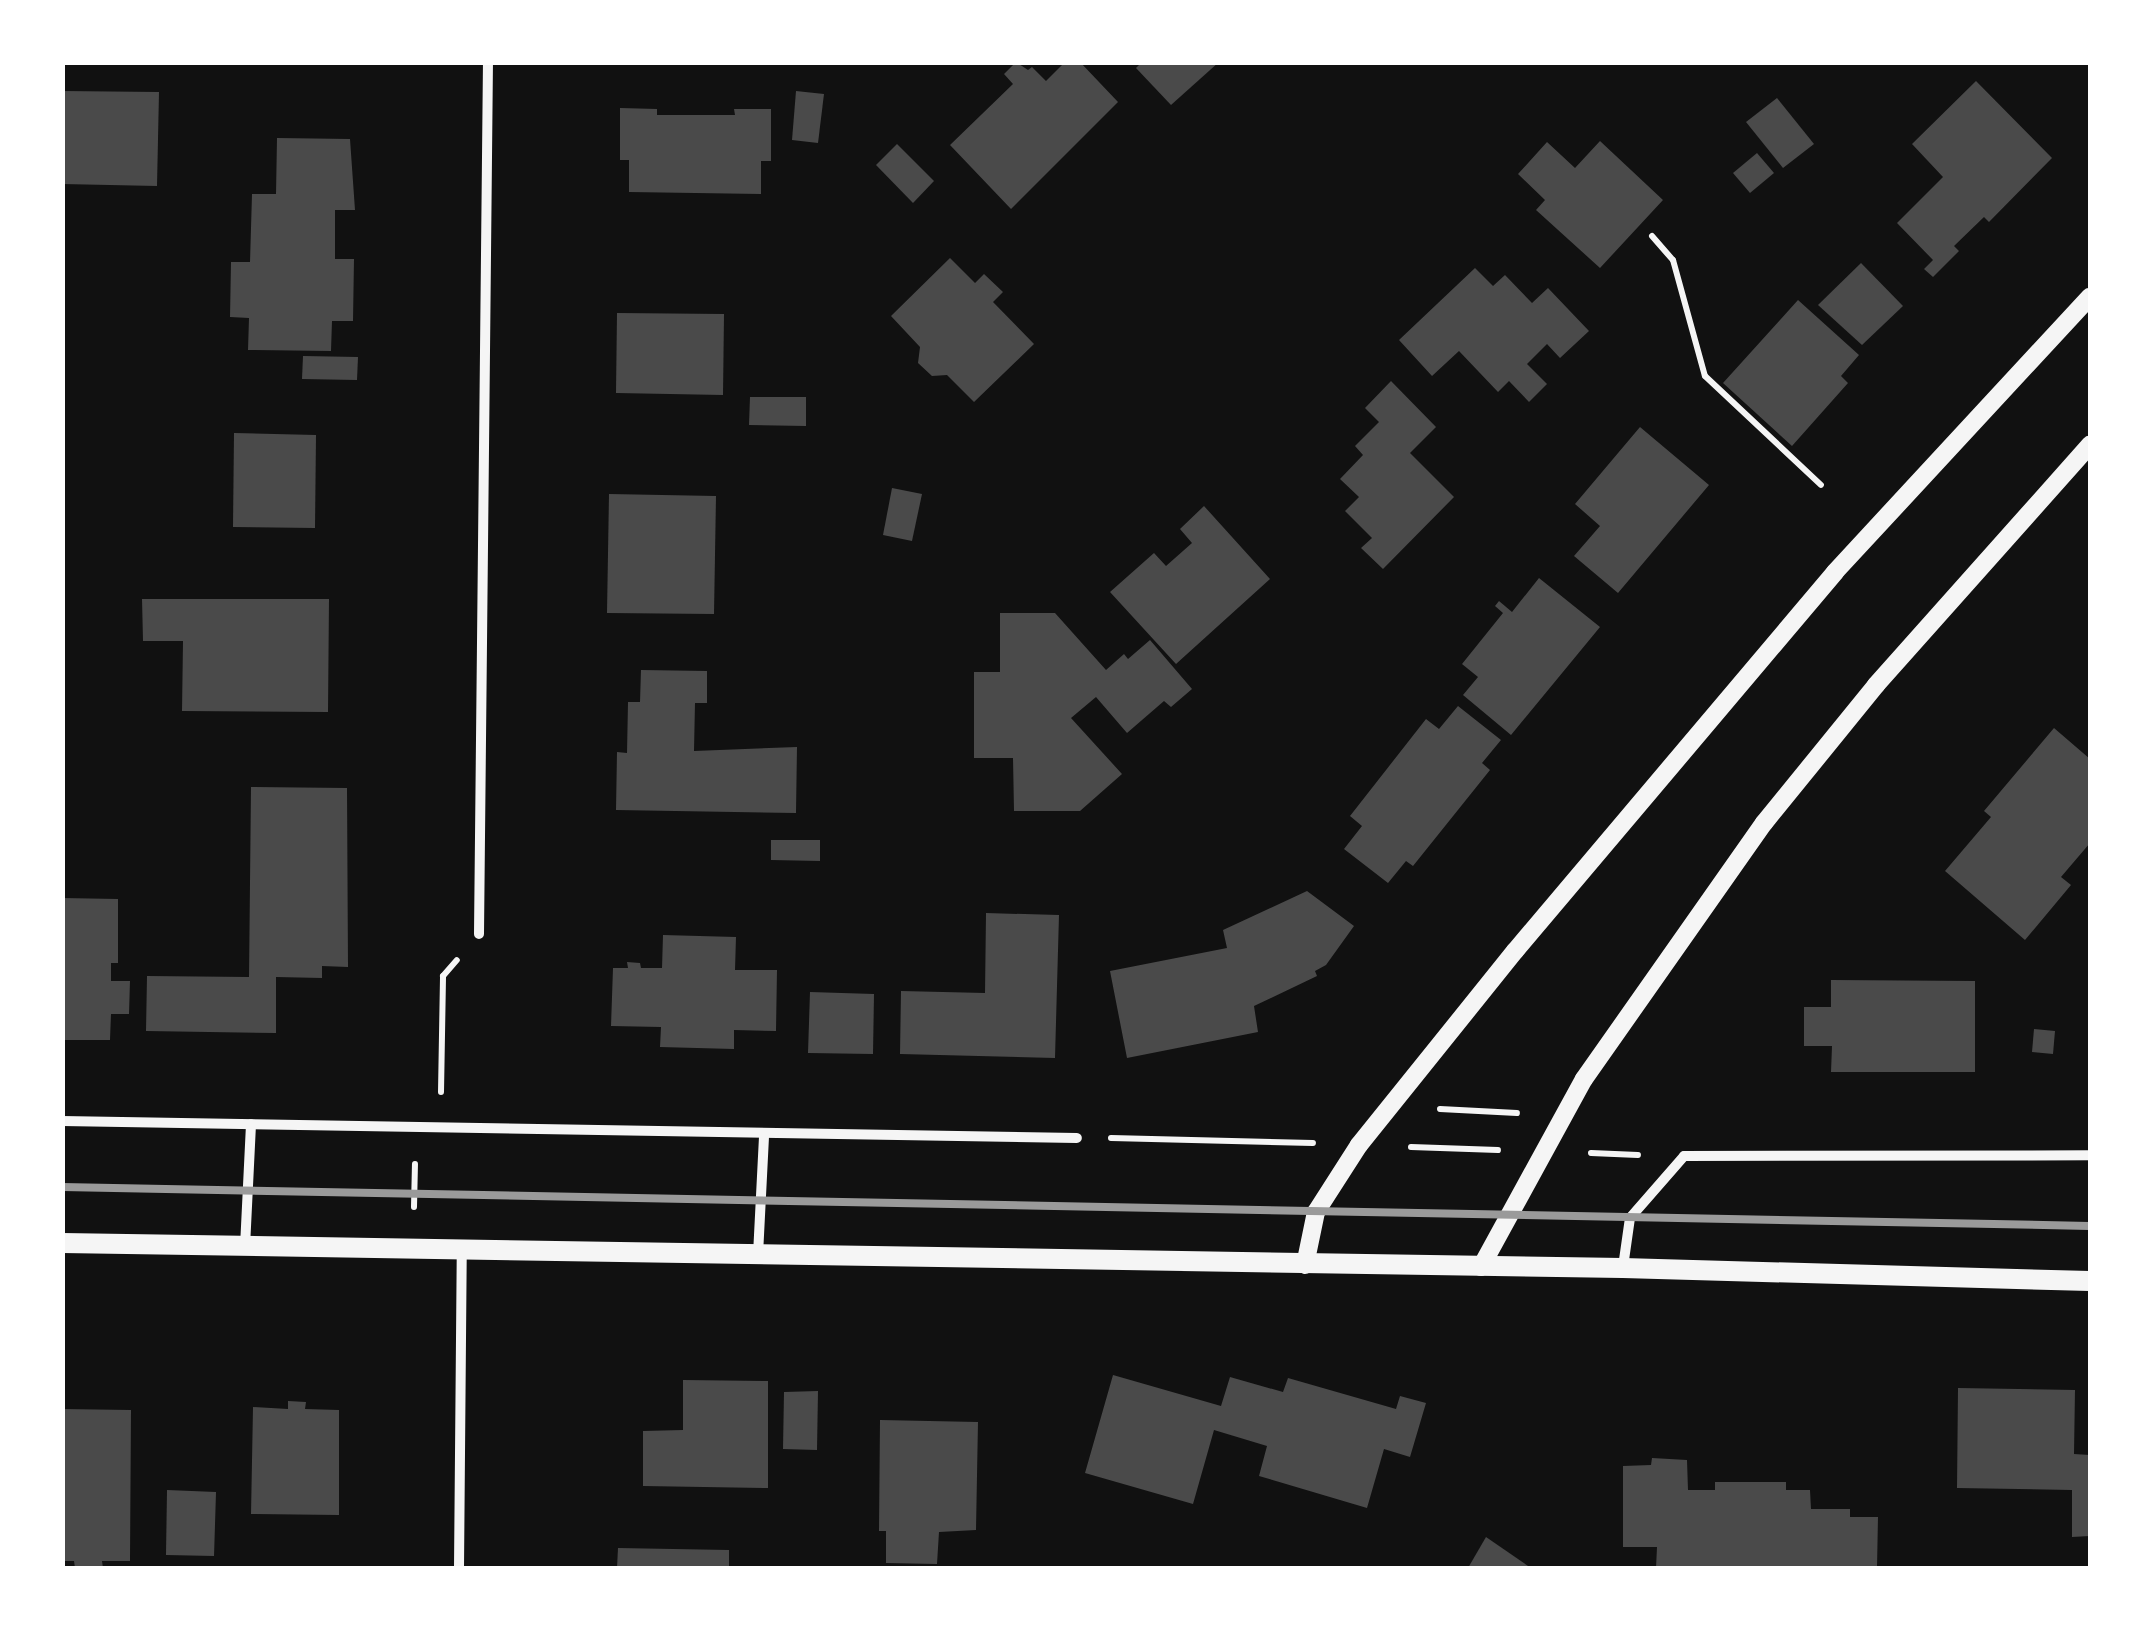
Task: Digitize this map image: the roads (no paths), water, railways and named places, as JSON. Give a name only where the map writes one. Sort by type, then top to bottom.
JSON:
[{"type":"main road","points":[[62,1243],[1623,1268],[2090,1281]]},
{"type":"street","points":[[479,934],[488,62]]},
{"type":"street","points":[[1304,1264],[1316,1212],[1360,1145],[1724,698],[1978,414],[2090,297]]},
{"type":"street","points":[[1481,1267],[1584,1079],[1658,968],[1764,824],[1876,684],[2090,445]]},
{"type":"street","points":[[62,1122],[1076,1138]]},
{"type":"street","points":[[245,1247],[251,1124]]},
{"type":"street","points":[[758,1256],[764,1136]]},
{"type":"street","points":[[1623,1268],[1630,1218],[1684,1156],[2090,1155]]},
{"type":"street","points":[[459,1568],[462,1251]]},
{"type":"railway","points":[[62,1187],[2090,1226]]}]
